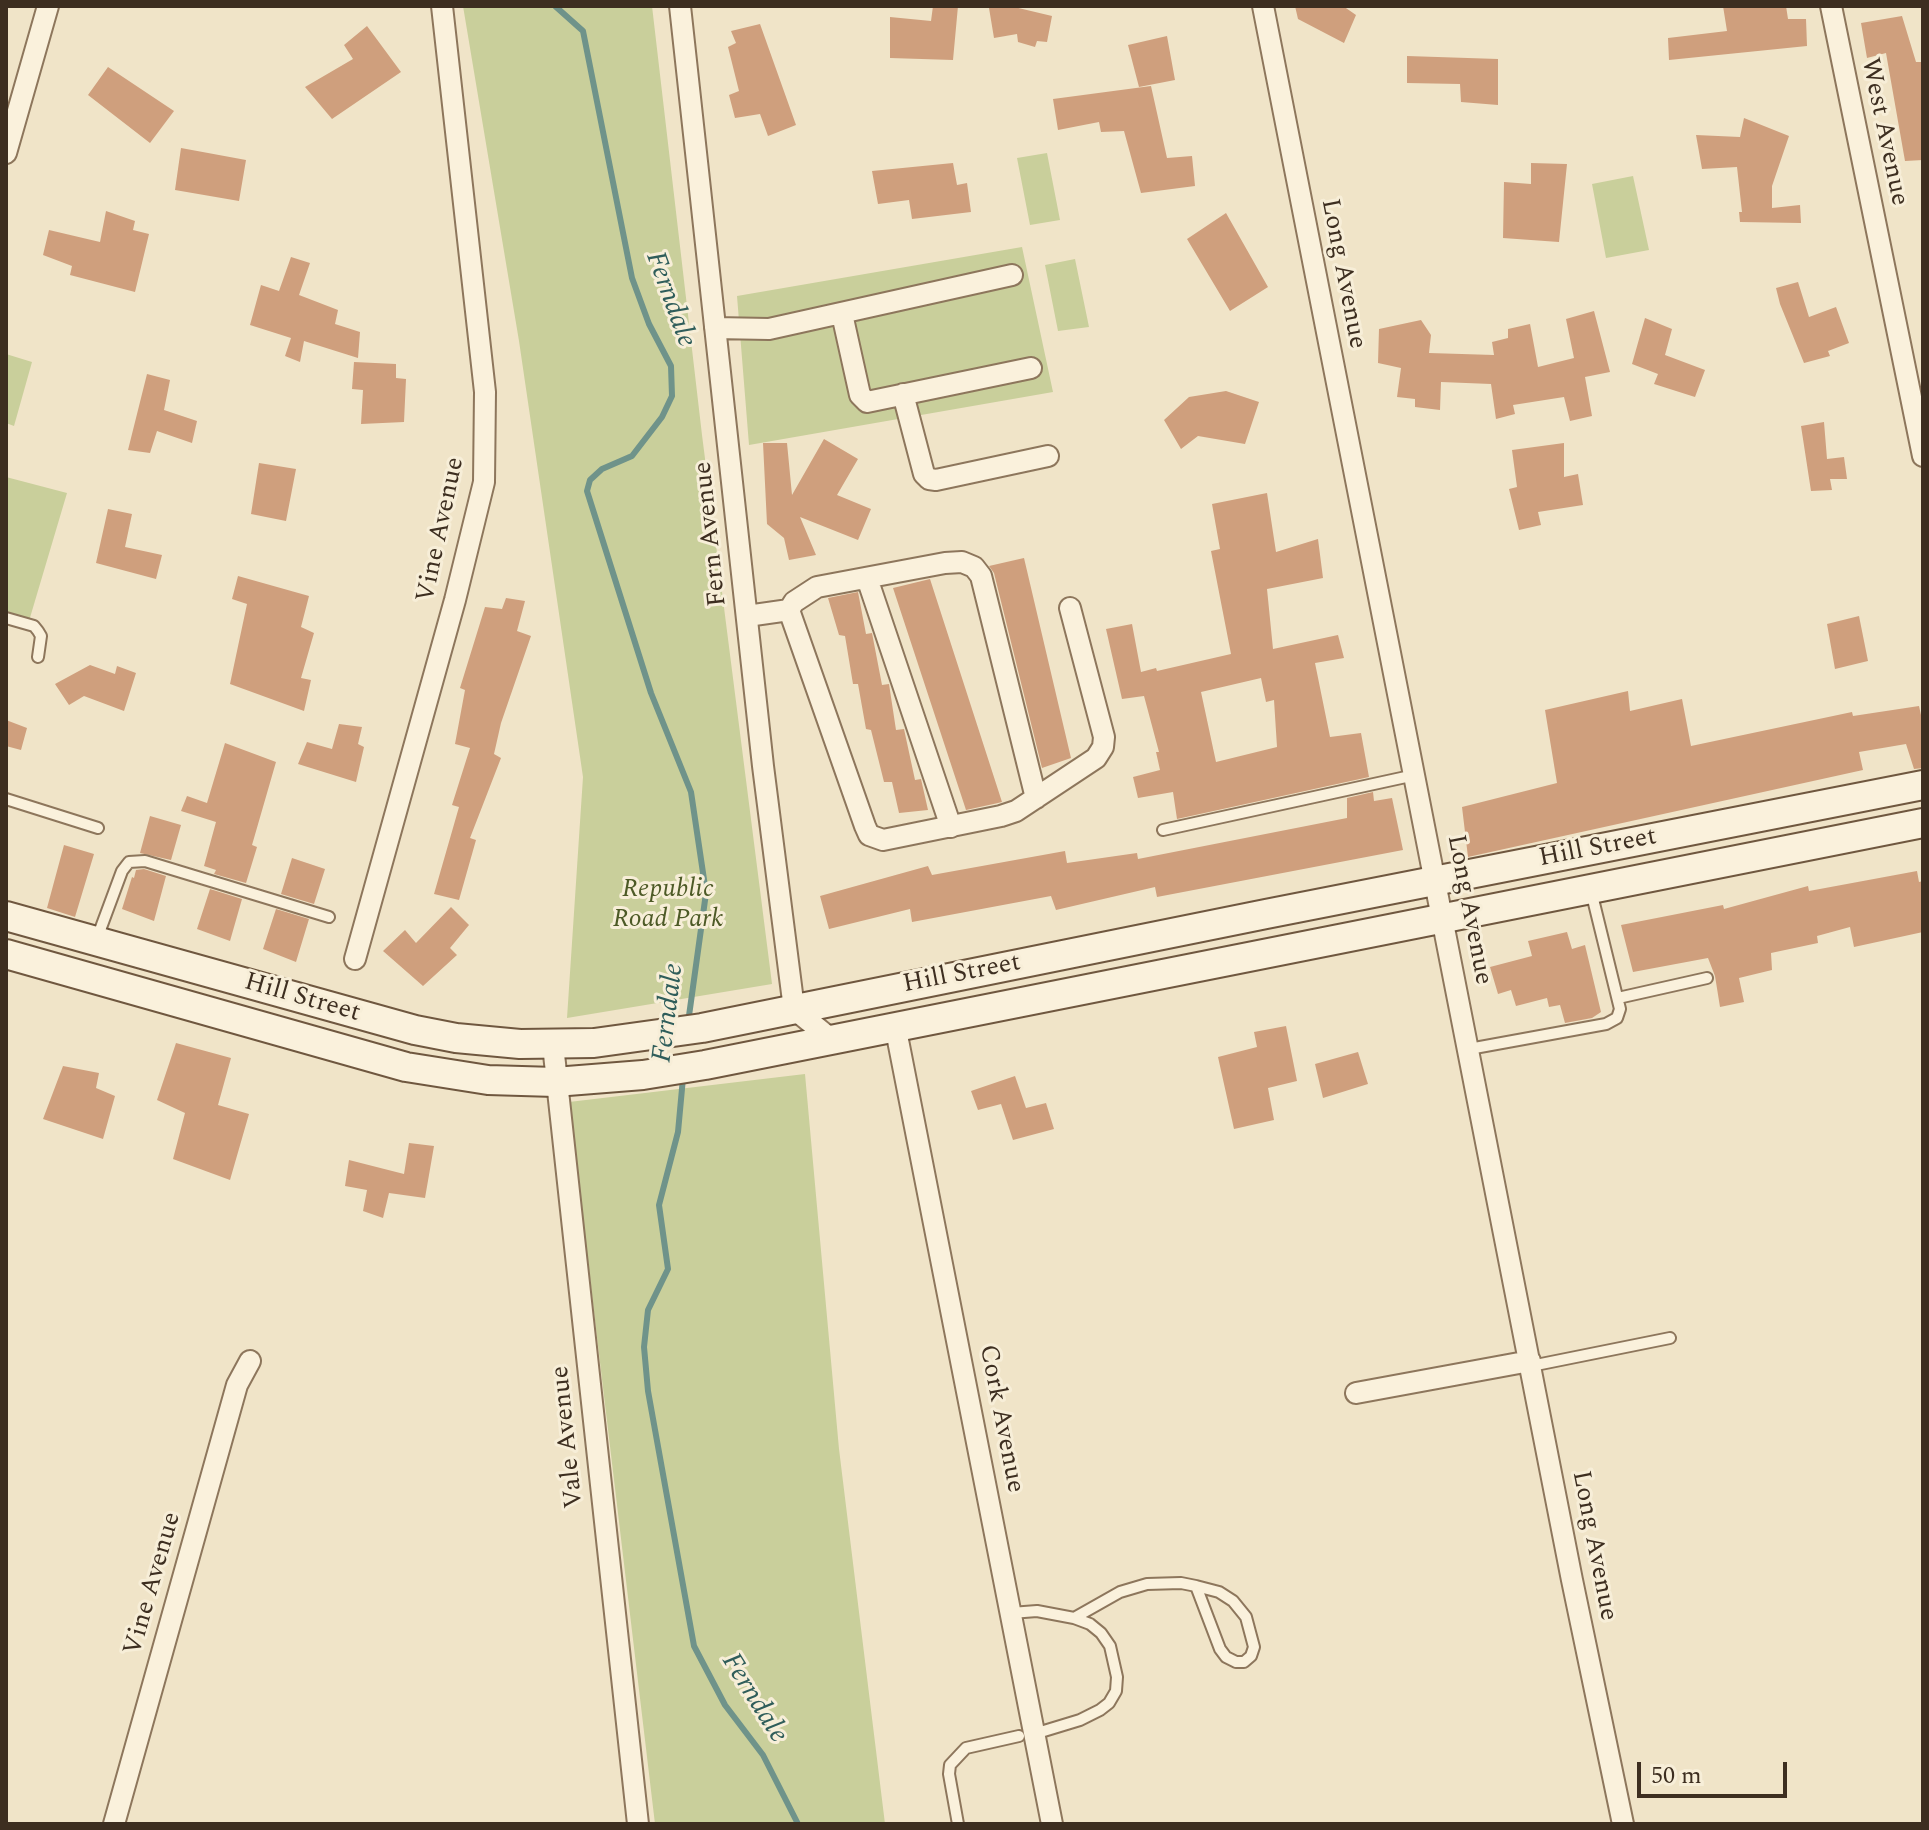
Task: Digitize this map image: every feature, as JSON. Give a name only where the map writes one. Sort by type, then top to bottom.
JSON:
[{"type":"main road","name":"Hill Street","points":[[6,916],[415,1030],[482,1041],[553,1045],[637,1038],[702,1028],[1923,785]]},
{"type":"main road","name":"Hill Street","points":[[6,954],[406,1067],[488,1080],[555,1082],[643,1075],[705,1065],[1923,823]]},
{"type":"street","points":[[6,153],[48,6]]},
{"type":"street","name":"Vine Avenue","points":[[355,959],[455,600],[484,482],[485,392],[442,6]]},
{"type":"street","name":"Fern Avenue","points":[[680,6],[776,876],[794,1009]]},
{"type":"street","name":"Long Avenue","points":[[1263,6],[1623,1824]]},
{"type":"street","name":"West Avenue","points":[[1831,6],[1923,456]]},
{"type":"street","points":[[715,328],[769,329],[1012,275]]},
{"type":"street","points":[[842,314],[863,400],[867,402],[1031,368]]},
{"type":"street","points":[[903,394],[924,474],[929,479],[1048,456]]},
{"type":"street","points":[[747,616],[789,610],[794,602],[817,587],[945,563],[962,562],[974,567],[981,576],[1036,798]]},
{"type":"street","points":[[867,578],[951,827]]},
{"type":"street","points":[[789,610],[869,835],[883,840],[1001,816],[1036,798],[1096,758],[1103,747],[1104,737],[1070,608]]},
{"type":"street","points":[[794,1009],[831,1039]]},
{"type":"street","name":"Cork Avenue","points":[[895,1025],[1011,1613],[1027,1735],[1052,1824]]},
{"type":"street","name":"Vale Avenue","points":[[553,1045],[638,1824]]},
{"type":"street","name":"Vine Avenue","points":[[114,1824],[237,1385],[250,1361]]},
{"type":"street","points":[[1356,1393],[1530,1364]]},
{"type":"lane","points":[[6,618],[34,626],[41,636],[38,657]]},
{"type":"lane","points":[[1163,830],[1415,775]]},
{"type":"lane","points":[[6,799],[98,828]]},
{"type":"lane","points":[[96,941],[122,871],[129,862],[145,861],[329,917]]},
{"type":"lane","points":[[1469,1049],[1606,1024],[1617,1018],[1620,1009],[1618,998],[1591,889]]},
{"type":"lane","points":[[1618,998],[1707,978]]},
{"type":"lane","points":[[1530,1364],[1670,1338]]},
{"type":"lane","points":[[1074,1618],[1120,1592],[1147,1584],[1196,1586],[1219,1592],[1233,1601],[1246,1617],[1254,1647],[1251,1656],[1244,1662],[1226,1657],[1220,1649],[1196,1586]]},
{"type":"lane","points":[[958,1824],[949,1774],[950,1765],[966,1748],[1080,1720],[1109,1703],[1116,1691],[1117,1677],[1110,1646],[1090,1624],[1037,1611],[1011,1613]]},
{"type":"green space","name":"Republic Road Park","points":[[463,6],[652,6],[702,435],[772,984],[567,1018],[583,777],[519,341]]},
{"type":"green space","points":[[1047,153],[1060,220],[1030,225],[1017,158]]},
{"type":"green space","points":[[1633,176],[1649,250],[1606,258],[1592,184]]},
{"type":"green space","points":[[1022,247],[1053,392],[749,445],[737,296]]},
{"type":"green space","points":[[1075,259],[1089,327],[1058,331],[1045,265]]},
{"type":"green space","points":[[6,354],[32,362],[14,426],[6,423]]},
{"type":"green space","points":[[6,477],[67,493],[29,621],[6,615]]},
{"type":"green space","points":[[805,1074],[839,1449],[885,1824],[655,1824],[569,1102]]},
{"type":"building","points":[[933,6],[958,6],[953,60],[890,58],[890,17],[931,21]]},
{"type":"building","points":[[1010,6],[1052,16],[1047,42],[1037,41],[1035,47],[1018,42],[1017,34],[994,38],[989,8]]},
{"type":"building","points":[[1295,6],[1343,6],[1356,15],[1344,43],[1298,19]]},
{"type":"building","points":[[1723,6],[1786,6],[1788,19],[1806,19],[1807,46],[1669,60],[1668,38],[1727,31]]},
{"type":"building","points":[[1902,16],[1916,62],[1923,62],[1923,160],[1905,161],[1886,53],[1867,58],[1861,23]]},
{"type":"building","points":[[760,24],[796,125],[768,136],[760,114],[735,118],[729,95],[739,91],[728,47],[736,43],[731,31]]},
{"type":"building","points":[[367,26],[401,72],[332,119],[305,87],[353,59],[344,45]]},
{"type":"building","points":[[1167,36],[1175,80],[1139,87],[1128,45]]},
{"type":"building","points":[[1407,56],[1498,59],[1498,105],[1461,102],[1460,84],[1407,83]]},
{"type":"building","points":[[108,67],[174,111],[150,143],[88,95]]},
{"type":"building","points":[[1151,86],[1167,158],[1192,156],[1195,186],[1141,193],[1124,131],[1101,132],[1099,122],[1058,130],[1053,99]]},
{"type":"building","points":[[1744,118],[1789,136],[1772,186],[1772,208],[1800,205],[1801,223],[1740,222],[1739,212],[1742,212],[1737,167],[1702,169],[1696,135],[1740,137]]},
{"type":"building","points":[[181,148],[246,160],[239,201],[175,190]]},
{"type":"building","points":[[953,163],[957,185],[967,183],[971,212],[912,219],[909,200],[878,204],[872,171]]},
{"type":"building","points":[[1531,163],[1567,164],[1559,242],[1503,238],[1504,182],[1531,184]]},
{"type":"building","points":[[106,211],[135,221],[133,230],[149,234],[135,292],[70,275],[72,266],[43,255],[49,230],[100,242]]},
{"type":"building","points":[[1226,213],[1268,287],[1230,311],[1187,239]]},
{"type":"building","points":[[291,257],[310,263],[299,295],[338,310],[335,324],[360,332],[358,358],[304,341],[300,362],[285,356],[291,338],[250,325],[261,285],[279,291]]},
{"type":"building","points":[[1798,282],[1809,317],[1836,307],[1849,343],[1828,351],[1830,356],[1804,363],[1776,288]]},
{"type":"building","points":[[1594,311],[1610,372],[1585,377],[1592,416],[1570,421],[1564,397],[1513,405],[1515,414],[1496,419],[1491,384],[1441,382],[1440,410],[1415,407],[1415,399],[1397,397],[1401,368],[1378,363],[1379,329],[1421,320],[1431,335],[1429,353],[1494,355],[1492,342],[1508,338],[1508,329],[1530,324],[1538,367],[1574,358],[1566,319]]},
{"type":"building","points":[[1645,318],[1672,329],[1665,355],[1705,370],[1695,397],[1654,384],[1658,374],[1632,364]]},
{"type":"building","points":[[354,362],[396,364],[396,378],[406,379],[404,422],[361,424],[363,390],[352,389]]},
{"type":"building","points":[[147,374],[170,380],[164,410],[197,421],[192,443],[157,431],[150,453],[128,450]]},
{"type":"building","points":[[1226,391],[1259,402],[1245,444],[1198,436],[1181,449],[1164,420],[1189,397]]},
{"type":"building","points":[[1824,422],[1827,459],[1844,457],[1847,479],[1830,479],[1832,490],[1811,491],[1801,426]]},
{"type":"building","points":[[824,439],[858,459],[837,495],[871,509],[858,540],[800,517],[816,555],[789,560],[784,538],[767,524],[763,443],[787,443],[792,495]]},
{"type":"building","points":[[1564,443],[1564,477],[1578,474],[1583,505],[1538,512],[1541,525],[1519,530],[1509,489],[1517,487],[1512,450]]},
{"type":"building","points":[[259,463],[296,469],[286,521],[251,514]]},
{"type":"building","points":[[1267,493],[1276,552],[1318,539],[1323,578],[1267,589],[1273,649],[1338,635],[1344,658],[1315,663],[1330,737],[1361,733],[1369,777],[1177,819],[1173,792],[1138,798],[1133,777],[1160,770],[1156,752],[1159,752],[1144,696],[1122,699],[1106,629],[1132,624],[1141,672],[1231,654],[1211,551],[1220,549],[1212,504]],"holes":[[[1261,678],[1266,702],[1274,700],[1277,747],[1216,762],[1201,692]]]},
{"type":"building","points":[[108,509],[132,514],[125,547],[162,555],[156,579],[96,563]]},
{"type":"building","points":[[1024,558],[1071,758],[1042,768],[994,573],[989,566]]},
{"type":"building","points":[[238,576],[309,596],[301,627],[314,633],[301,678],[311,680],[304,711],[230,684],[247,604],[232,599]]},
{"type":"building","points":[[930,579],[1002,802],[966,810],[893,588]]},
{"type":"building","points":[[858,592],[866,634],[872,633],[882,685],[889,684],[896,730],[904,729],[915,780],[921,779],[928,810],[899,813],[892,782],[884,782],[871,730],[866,729],[858,684],[853,684],[845,636],[839,635],[828,598]]},
{"type":"building","points":[[506,598],[525,601],[517,631],[531,636],[501,723],[494,754],[501,758],[470,838],[476,840],[459,900],[434,894],[459,807],[452,805],[470,748],[455,744],[465,690],[460,688],[485,607],[502,609]]},
{"type":"building","points":[[1859,616],[1868,661],[1835,669],[1827,624]]},
{"type":"building","points":[[90,665],[115,674],[117,666],[136,673],[124,711],[84,696],[69,705],[55,684]]},
{"type":"building","points":[[1628,691],[1630,711],[1682,699],[1691,746],[1852,712],[1853,716],[1919,706],[1923,724],[1923,768],[1914,769],[1906,744],[1859,752],[1863,770],[1468,857],[1462,807],[1557,783],[1545,710]]},
{"type":"building","points":[[6,720],[27,728],[21,750],[6,746]]},
{"type":"building","points":[[339,724],[362,727],[358,744],[364,747],[356,782],[298,764],[307,742],[332,749]]},
{"type":"building","points":[[225,743],[276,762],[252,845],[257,847],[246,883],[214,874],[216,870],[204,866],[216,822],[181,811],[187,796],[207,803]]},
{"type":"building","points":[[1373,792],[1374,801],[1392,798],[1403,850],[1157,897],[1155,887],[1056,910],[1051,896],[912,922],[910,909],[829,929],[820,896],[928,866],[932,875],[1065,851],[1067,863],[1137,853],[1138,859],[1347,818],[1347,798]]},
{"type":"building","points":[[150,816],[181,825],[171,860],[140,853]]},
{"type":"building","points":[[64,845],[94,854],[75,917],[47,908]]},
{"type":"building","points":[[292,858],[325,869],[314,904],[281,894]]},
{"type":"building","points":[[144,869],[166,876],[154,921],[122,909],[132,877],[136,870]]},
{"type":"building","points":[[1917,871],[1919,882],[1923,881],[1923,932],[1854,947],[1850,927],[1817,936],[1818,943],[1771,953],[1772,970],[1739,978],[1744,1002],[1720,1007],[1715,976],[1708,958],[1633,972],[1621,925],[1723,905],[1724,909],[1808,886],[1809,891]]},
{"type":"building","points":[[210,889],[242,899],[230,941],[197,929]]},
{"type":"building","points":[[451,907],[469,925],[450,948],[457,955],[423,986],[383,951],[405,930],[416,943]]},
{"type":"building","points":[[276,909],[309,919],[296,962],[263,949]]},
{"type":"building","points":[[1567,932],[1572,949],[1585,945],[1601,1012],[1592,1018],[1565,1023],[1560,1005],[1549,1007],[1547,998],[1516,1006],[1511,990],[1498,994],[1490,967],[1532,956],[1528,941]]},
{"type":"building","points":[[1286,1026],[1297,1081],[1268,1088],[1274,1120],[1234,1129],[1218,1057],[1257,1047],[1254,1032]]},
{"type":"building","points":[[176,1043],[231,1058],[218,1105],[249,1114],[230,1180],[173,1159],[185,1113],[157,1100]]},
{"type":"building","points":[[1358,1052],[1368,1084],[1323,1098],[1315,1064]]},
{"type":"building","points":[[63,1066],[99,1073],[96,1088],[115,1096],[103,1139],[43,1119]]},
{"type":"building","points":[[1015,1076],[1026,1108],[1046,1103],[1054,1129],[1013,1140],[1001,1104],[978,1110],[971,1091]]},
{"type":"building","points":[[409,1143],[434,1146],[425,1198],[389,1193],[383,1218],[363,1211],[367,1190],[345,1186],[349,1160],[404,1174]]},
{"type":"waterway","name":"Ferndale","points":[[555,6],[583,31],[632,278],[649,324],[671,366],[672,396],[662,417],[632,456],[602,469],[590,480],[587,491],[651,693],[691,792],[706,893],[688,1023]]},
{"type":"waterway","name":"Ferndale","points":[[683,1078],[678,1132],[659,1205],[668,1269],[648,1310],[644,1347],[648,1391],[694,1646],[725,1705],[763,1755],[798,1824]]}]
